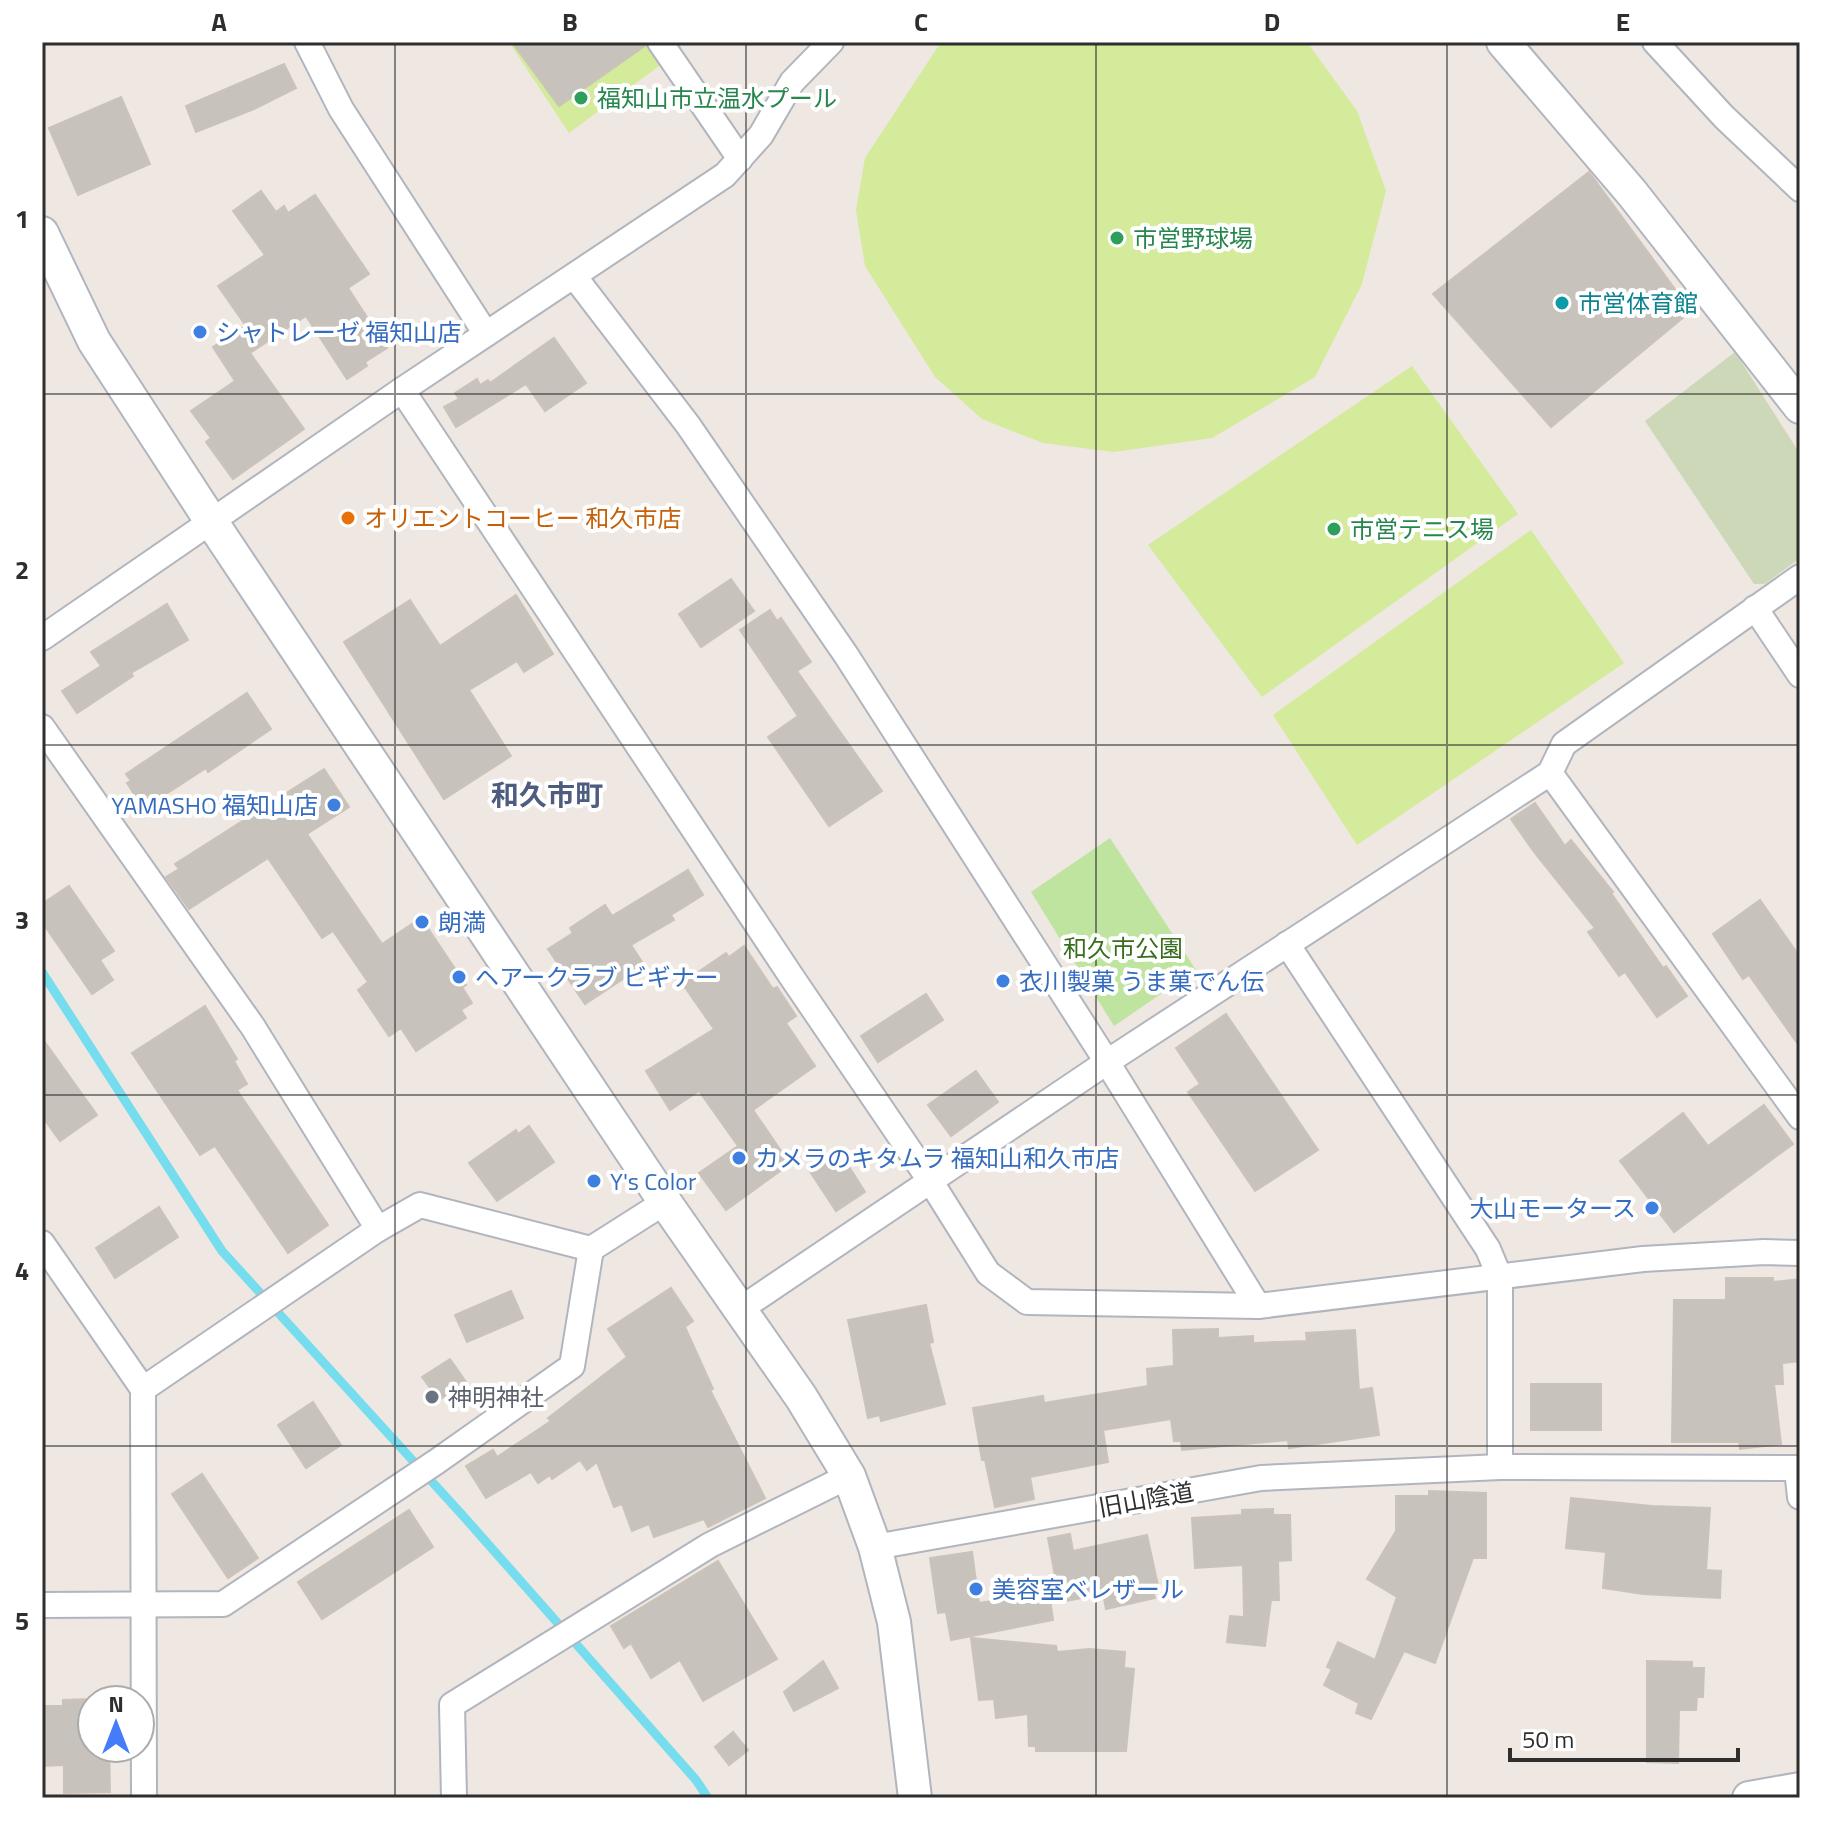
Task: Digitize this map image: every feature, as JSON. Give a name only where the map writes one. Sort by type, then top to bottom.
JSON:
[{"type":"street","points":[[307,42],[341,109],[486,334]]},
{"type":"street","points":[[660,42],[740,159]]},
{"type":"street","points":[[42,638],[402,390],[725,175],[761,135],[792,82],[831,42]]},
{"type":"street","points":[[1503,42],[1632,193],[1800,407]]},
{"type":"street","points":[[1655,42],[1724,117],[1800,189]]},
{"type":"street","points":[[42,233],[94,341],[665,1202],[801,1397],[849,1476],[875,1547],[894,1622],[915,1798]]},
{"type":"street","points":[[574,276],[688,425],[846,655],[1107,1062],[1258,1306]]},
{"type":"street","points":[[402,390],[931,1182],[988,1273],[1027,1302],[1258,1306],[1643,1259],[1800,1253]]},
{"type":"street","points":[[739,1310],[1107,1062],[1550,773],[1564,744],[1800,577]]},
{"type":"street","points":[[1755,608],[1800,675]]},
{"type":"street","points":[[42,727],[253,1027],[378,1229]]},
{"type":"street","points":[[1550,773],[1800,1117]]},
{"type":"street","points":[[1287,944],[1488,1249],[1500,1278],[1500,1467]]},
{"type":"street","points":[[143,1389],[378,1229],[420,1205],[591,1249],[665,1202]]},
{"type":"street","points":[[42,1243],[143,1389],[144,1798]]},
{"type":"street","points":[[42,1605],[223,1604],[436,1462],[572,1366],[591,1249]]},
{"type":"street","name":"旧山陰道","points":[[875,1547],[1261,1478],[1500,1467],[1798,1468]]},
{"type":"street","points":[[1798,1468],[1800,1497]]},
{"type":"street","points":[[454,1798],[452,1705],[710,1545],[849,1476]]},
{"type":"street","points":[[1749,1798],[1800,1789]]},
{"type":"green space","name":"福知山市立温水プール","points":[[509,42],[649,42],[663,63],[569,133]]},
{"type":"green space","name":"市営野球場","points":[[941,42],[1307,42],[1357,111],[1386,191],[1362,284],[1315,377],[1212,438],[1114,452],[1043,443],[982,419],[935,377],[865,266],[856,210],[865,158]]},
{"type":"green space","points":[[1735,352],[1800,454],[1800,558],[1765,584],[1754,584],[1645,421]]},
{"type":"green space","name":"市営テニス場","points":[[1412,366],[1518,514],[1262,697],[1148,545]]},
{"type":"green space","name":"市営テニス場","points":[[1531,530],[1624,663],[1357,845],[1273,715]]},
{"type":"green space","name":"和久市公園","points":[[1110,838],[1196,970],[1114,1026],[1031,892]]},
{"type":"building","points":[[512,42],[645,42],[646,45],[559,106]]},
{"type":"building","points":[[284,64],[296,88],[196,132],[186,106]]},
{"type":"building","points":[[121,97],[150,164],[78,195],[49,128]]},
{"type":"building","name":"市営体育館","points":[[1589,172],[1691,311],[1551,427],[1433,294]]},
{"type":"building","points":[[261,191],[276,212],[284,206],[288,213],[315,195],[369,274],[348,288],[387,348],[365,362],[367,366],[347,379],[306,316],[250,353],[304,429],[233,479],[206,442],[211,438],[191,411],[235,381],[213,347],[246,326],[218,286],[265,255],[233,211]]},
{"type":"building","points":[[554,338],[586,383],[545,411],[526,384],[456,427],[444,407],[459,399],[455,393],[477,379],[480,385],[488,380],[490,383]]},
{"type":"building","points":[[731,579],[754,611],[701,647],[679,614]]},
{"type":"building","points":[[516,595],[553,654],[524,672],[517,661],[469,690],[511,756],[444,799],[344,642],[410,600],[440,646]]},
{"type":"building","points":[[167,604],[188,640],[131,673],[133,676],[77,713],[62,691],[101,666],[91,652]]},
{"type":"building","points":[[770,610],[777,621],[781,618],[811,662],[797,671],[882,791],[829,826],[768,737],[798,716],[740,630]]},
{"type":"building","points":[[247,693],[271,729],[208,772],[206,768],[160,798],[157,795],[141,805],[127,783],[131,781],[126,774]]},
{"type":"building","points":[[324,769],[349,807],[307,834],[382,944],[421,918],[466,985],[462,987],[472,1003],[461,1010],[466,1018],[416,1051],[401,1028],[389,1036],[358,990],[368,982],[333,931],[322,938],[268,858],[189,909],[166,877],[179,869],[175,864]]},
{"type":"building","points":[[1535,803],[1565,846],[1571,840],[1613,892],[1663,968],[1666,966],[1687,996],[1657,1017],[1625,972],[1619,976],[1588,932],[1595,928],[1511,819]]},
{"type":"building","points":[[688,870],[703,895],[671,915],[674,920],[631,945],[644,965],[585,1004],[548,949],[573,933],[570,928],[605,905],[612,916]]},
{"type":"building","points":[[69,886],[114,951],[100,960],[113,980],[92,994],[42,922],[42,904]]},
{"type":"building","points":[[1760,900],[1800,957],[1800,1047],[1749,975],[1743,979],[1713,934]]},
{"type":"building","points":[[744,946],[796,1016],[786,1023],[815,1066],[753,1110],[790,1164],[726,1210],[699,1173],[738,1146],[699,1091],[670,1110],[646,1071],[714,1029],[682,983],[726,953],[729,957]]},
{"type":"building","points":[[926,994],[943,1020],[878,1062],[861,1036]]},
{"type":"building","points":[[205,1006],[237,1059],[234,1061],[247,1084],[237,1090],[328,1225],[288,1253],[215,1146],[200,1155],[132,1053]]},
{"type":"building","points":[[1226,1014],[1318,1150],[1255,1191],[1188,1092],[1200,1084],[1176,1048]]},
{"type":"building","points":[[42,1038],[97,1115],[60,1141],[42,1116]]},
{"type":"building","points":[[976,1071],[998,1102],[951,1136],[928,1105]]},
{"type":"building","points":[[1764,1105],[1793,1144],[1674,1232],[1620,1161],[1683,1113],[1708,1146]]},
{"type":"building","points":[[529,1126],[554,1162],[497,1201],[469,1163],[516,1130],[518,1134]]},
{"type":"building","points":[[839,1151],[865,1192],[836,1211],[809,1170]]},
{"type":"building","points":[[159,1207],[178,1237],[115,1278],[96,1248]]},
{"type":"building","points":[[1726,1278],[1773,1278],[1773,1282],[1800,1279],[1800,1361],[1782,1363],[1783,1384],[1774,1384],[1781,1444],[1740,1449],[1739,1442],[1672,1442],[1674,1300],[1726,1300]]},
{"type":"building","points":[[671,1288],[693,1321],[685,1327],[713,1389],[710,1390],[765,1498],[708,1527],[704,1519],[654,1537],[649,1524],[632,1531],[622,1504],[614,1507],[597,1462],[587,1470],[580,1460],[552,1479],[550,1475],[538,1483],[531,1472],[486,1498],[466,1466],[493,1450],[497,1457],[551,1421],[548,1418],[627,1357],[608,1329]]},
{"type":"building","points":[[511,1291],[523,1318],[467,1342],[455,1315]]},
{"type":"building","points":[[926,1305],[933,1342],[929,1343],[945,1404],[881,1421],[880,1415],[868,1418],[848,1320]]},
{"type":"building","points":[[1218,1329],[1218,1338],[1253,1336],[1253,1343],[1307,1341],[1306,1333],[1355,1330],[1359,1390],[1372,1388],[1379,1435],[1289,1448],[1288,1440],[1182,1450],[1181,1441],[1174,1441],[1171,1419],[1103,1430],[1108,1462],[1030,1477],[1034,1499],[995,1507],[985,1460],[982,1460],[973,1408],[1043,1396],[1044,1403],[1148,1386],[1147,1369],[1174,1366],[1173,1330]]},
{"type":"building","points":[[450,1359],[466,1382],[439,1400],[422,1377]]},
{"type":"building","points":[[1531,1384],[1601,1384],[1601,1430],[1531,1430]]},
{"type":"building","points":[[313,1402],[341,1445],[306,1468],[278,1425]]},
{"type":"building","points":[[202,1474],[258,1558],[228,1578],[172,1494]]},
{"type":"building","points":[[1429,1491],[1486,1493],[1486,1558],[1473,1558],[1435,1663],[1404,1651],[1371,1719],[1356,1713],[1359,1703],[1324,1685],[1332,1669],[1327,1667],[1338,1642],[1375,1660],[1397,1597],[1367,1579],[1396,1531],[1396,1496],[1429,1496]]},
{"type":"building","points":[[1571,1498],[1710,1508],[1706,1570],[1721,1571],[1720,1598],[1643,1594],[1603,1588],[1606,1552],[1566,1548]]},
{"type":"building","points":[[1273,1509],[1273,1515],[1290,1515],[1291,1560],[1278,1561],[1279,1600],[1271,1600],[1265,1646],[1227,1642],[1230,1616],[1244,1617],[1243,1565],[1195,1568],[1192,1518],[1242,1515],[1242,1510]]},
{"type":"building","points":[[409,1510],[433,1547],[322,1619],[298,1582]]},
{"type":"building","points":[[1070,1534],[1073,1551],[1147,1535],[1159,1590],[1153,1591],[1155,1598],[1106,1609],[1103,1594],[1060,1602],[1048,1538]]},
{"type":"building","points":[[972,1552],[979,1603],[1049,1592],[1053,1620],[951,1640],[946,1612],[938,1613],[930,1558]]},
{"type":"building","points":[[718,1561],[777,1659],[703,1701],[680,1660],[651,1678],[631,1643],[624,1648],[611,1626]]},
{"type":"building","points":[[971,1638],[1056,1646],[1057,1652],[1089,1649],[1125,1652],[1124,1668],[1134,1669],[1126,1751],[1036,1751],[1036,1746],[1029,1746],[1028,1714],[996,1718],[994,1699],[979,1700]]},
{"type":"building","points":[[823,1661],[838,1688],[794,1711],[784,1692]]},
{"type":"building","points":[[1647,1661],[1692,1662],[1692,1668],[1704,1668],[1703,1697],[1697,1697],[1696,1710],[1679,1710],[1678,1763],[1647,1762]]},
{"type":"building","points":[[63,1700],[76,1700],[76,1764],[109,1764],[110,1792],[64,1793],[64,1765],[42,1766],[42,1706],[63,1706]]},
{"type":"building","points":[[733,1732],[748,1750],[729,1765],[715,1747]]},
{"type":"waterway","points":[[42,972],[222,1251],[465,1518],[696,1780],[708,1798]]},
{"type":"place","name":"福知山市立温水プール","points":[[581,98]]},
{"type":"place","name":"市営野球場","points":[[1117,238]]},
{"type":"place","name":"市営体育館","points":[[1562,303]]},
{"type":"place","name":"シャトレーゼ 福知山店","points":[[200,332]]},
{"type":"place","name":"オリエントコーヒー 和久市店","points":[[348,518]]},
{"type":"place","name":"市営テニス場","points":[[1334,529]]},
{"type":"place","name":"YAMASHO 福知山店","points":[[334,805]]},
{"type":"place","name":"朗満","points":[[422,922]]},
{"type":"place","name":"ヘアークラブ ビギナー","points":[[459,977]]},
{"type":"place","name":"衣川製菓 うま菓でん伝","points":[[1003,981]]},
{"type":"place","name":"カメラのキタムラ 福知山和久市店","points":[[739,1158]]},
{"type":"place","name":"Y's Color","points":[[594,1181]]},
{"type":"place","name":"大山モータース","points":[[1652,1208]]},
{"type":"place","name":"神明神社","points":[[432,1397]]},
{"type":"place","name":"美容室ベレザール","points":[[976,1589]]},
{"type":"district","name":"和久市町","points":[[547,794]]}]
